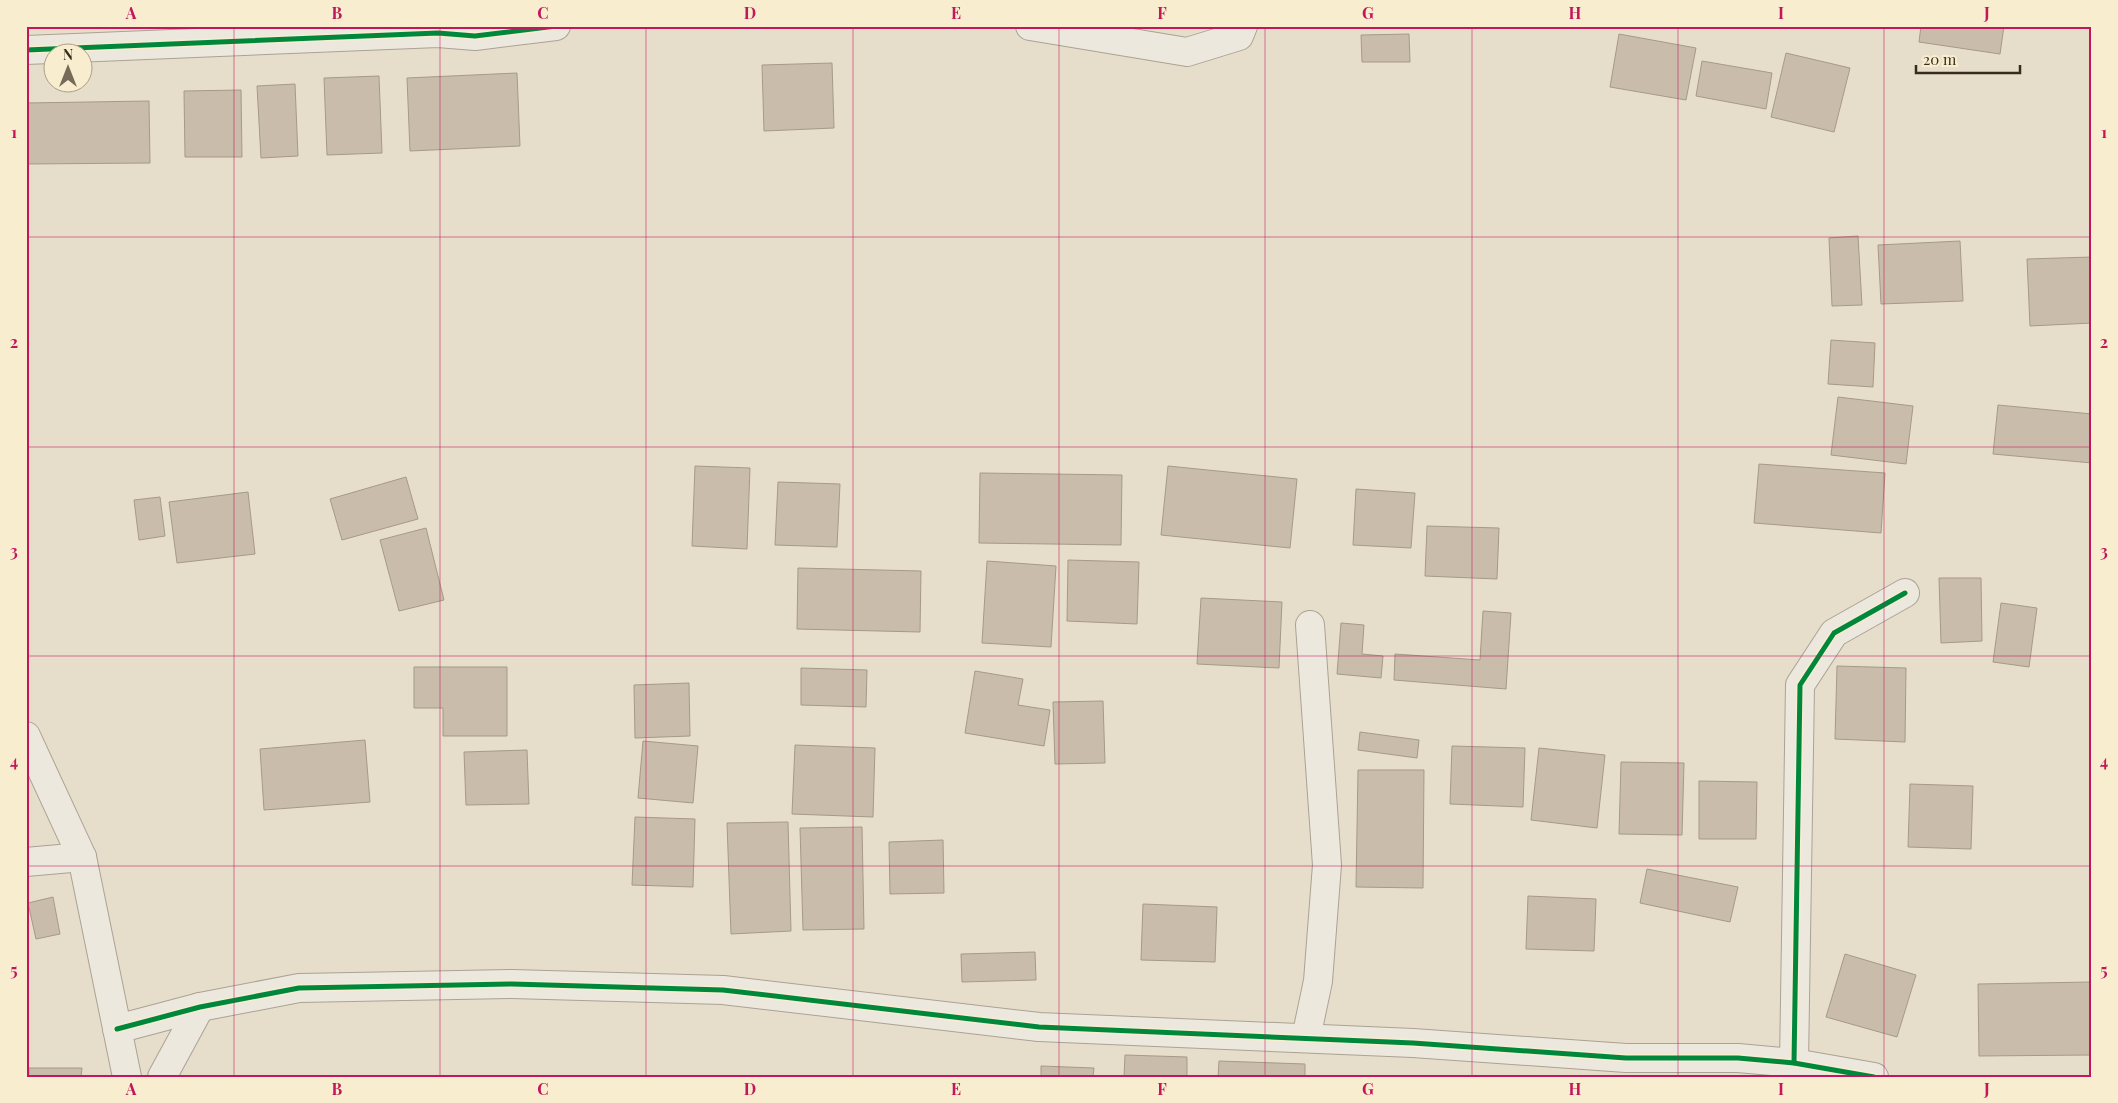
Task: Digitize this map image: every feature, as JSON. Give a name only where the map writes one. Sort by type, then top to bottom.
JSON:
[{"type":"street","points":[[26,50],[438,33],[475,36],[556,26]]},
{"type":"street","points":[[1030,26],[1187,52],[1239,36],[1243,26]]},
{"type":"street","points":[[1794,1063],[1800,685],[1834,633],[1905,593]]},
{"type":"street","points":[[1306,1038],[1318,982],[1327,865],[1310,625]]},
{"type":"street","points":[[26,736],[82,857],[127,1077]]},
{"type":"street","points":[[26,862],[82,857]]},
{"type":"street","points":[[117,1029],[200,1007],[299,988],[512,984],[723,990],[1039,1027],[1413,1043],[1626,1058],[1738,1058],[1794,1063],[1874,1077]]},
{"type":"street","points":[[162,1077],[200,1007]]},
{"type":"building","points":[[1921,26],[2004,26],[2000,54],[1919,42]]},
{"type":"building","points":[[1409,34],[1410,62],[1362,62],[1361,35]]},
{"type":"building","points":[[1619,34],[1696,48],[1686,100],[1610,87]]},
{"type":"building","points":[[1786,53],[1850,68],[1834,132],[1771,117]]},
{"type":"building","points":[[1702,61],[1772,73],[1766,109],[1696,96]]},
{"type":"building","points":[[832,63],[834,128],[764,131],[762,65]]},
{"type":"building","points":[[517,73],[520,146],[410,151],[407,78]]},
{"type":"building","points":[[379,76],[382,153],[327,155],[324,78]]},
{"type":"building","points":[[295,84],[298,156],[261,158],[257,86]]},
{"type":"building","points":[[241,90],[242,157],[185,157],[184,91]]},
{"type":"building","points":[[149,101],[150,163],[26,164],[26,103]]},
{"type":"building","points":[[1858,236],[1862,305],[1832,306],[1829,238]]},
{"type":"building","points":[[1960,241],[1963,301],[1881,304],[1878,245]]},
{"type":"building","points":[[2092,257],[2092,323],[2030,326],[2027,259]]},
{"type":"building","points":[[1831,340],[1875,343],[1873,387],[1828,384]]},
{"type":"building","points":[[1838,397],[1913,406],[1906,464],[1831,455]]},
{"type":"building","points":[[1998,405],[2092,414],[2092,463],[1993,454]]},
{"type":"building","points":[[1759,464],[1885,473],[1881,533],[1754,523]]},
{"type":"building","points":[[695,466],[750,468],[747,549],[692,546]]},
{"type":"building","points":[[1168,466],[1297,479],[1290,548],[1161,535]]},
{"type":"building","points":[[980,473],[1122,475],[1121,545],[979,543]]},
{"type":"building","points":[[406,477],[418,519],[342,540],[330,499]]},
{"type":"building","points":[[778,482],[840,484],[837,547],[775,545]]},
{"type":"building","points":[[1356,489],[1415,493],[1411,548],[1353,545]]},
{"type":"building","points":[[248,492],[255,554],[177,563],[169,502]]},
{"type":"building","points":[[160,497],[165,536],[139,540],[134,500]]},
{"type":"building","points":[[1427,526],[1499,528],[1497,579],[1425,576]]},
{"type":"building","points":[[426,528],[444,600],[399,611],[380,540]]},
{"type":"building","points":[[1068,560],[1139,562],[1137,624],[1067,621]]},
{"type":"building","points":[[987,561],[1056,566],[1051,647],[982,643]]},
{"type":"building","points":[[798,568],[921,571],[920,632],[797,629]]},
{"type":"building","points":[[1939,578],[1981,578],[1982,641],[1941,643]]},
{"type":"building","points":[[1201,598],[1282,602],[1279,668],[1197,664]]},
{"type":"building","points":[[2001,603],[2037,608],[2029,667],[1993,662]]},
{"type":"building","points":[[1483,611],[1511,613],[1506,689],[1394,680],[1395,654],[1480,660]]},
{"type":"building","points":[[1341,623],[1364,625],[1362,654],[1383,656],[1381,678],[1337,674]]},
{"type":"building","points":[[1837,666],[1906,668],[1905,742],[1835,739]]},
{"type":"building","points":[[414,667],[507,667],[507,736],[443,736],[443,708],[414,708]]},
{"type":"building","points":[[801,668],[867,670],[866,707],[801,705]]},
{"type":"building","points":[[975,671],[1023,679],[1018,705],[1050,710],[1044,746],[965,733]]},
{"type":"building","points":[[689,683],[690,736],[635,738],[634,685]]},
{"type":"building","points":[[1103,701],[1105,763],[1055,764],[1053,702]]},
{"type":"building","points":[[1360,732],[1419,740],[1417,758],[1358,750]]},
{"type":"building","points":[[365,740],[370,802],[264,810],[260,749]]},
{"type":"building","points":[[643,741],[698,746],[693,803],[638,798]]},
{"type":"building","points":[[795,745],[875,748],[873,817],[792,814]]},
{"type":"building","points":[[1452,746],[1525,748],[1523,807],[1450,804]]},
{"type":"building","points":[[1539,748],[1605,755],[1597,828],[1531,820]]},
{"type":"building","points":[[527,750],[529,804],[466,805],[464,752]]},
{"type":"building","points":[[1621,762],[1684,763],[1682,835],[1619,834]]},
{"type":"building","points":[[1358,770],[1424,770],[1423,888],[1356,887]]},
{"type":"building","points":[[1699,781],[1757,782],[1756,839],[1699,839]]},
{"type":"building","points":[[1910,784],[1973,786],[1971,849],[1908,847]]},
{"type":"building","points":[[635,817],[695,819],[693,887],[632,885]]},
{"type":"building","points":[[788,822],[791,931],[731,934],[727,823]]},
{"type":"building","points":[[862,827],[864,929],[803,930],[800,828]]},
{"type":"building","points":[[943,840],[944,893],[890,894],[889,842]]},
{"type":"building","points":[[1647,869],[1738,887],[1730,922],[1640,903]]},
{"type":"building","points":[[1528,896],[1596,899],[1594,951],[1526,949]]},
{"type":"building","points":[[53,897],[60,934],[36,939],[28,903]]},
{"type":"building","points":[[1143,904],[1217,907],[1215,962],[1141,960]]},
{"type":"building","points":[[1035,952],[1036,980],[962,982],[961,954]]},
{"type":"building","points":[[1845,954],[1916,975],[1897,1037],[1826,1017]]},
{"type":"building","points":[[2092,982],[2092,1055],[1979,1056],[1978,984]]},
{"type":"building","points":[[1125,1055],[1187,1057],[1187,1077],[1124,1077]]},
{"type":"building","points":[[1219,1061],[1305,1064],[1305,1077],[1218,1077]]},
{"type":"building","points":[[1041,1066],[1094,1068],[1093,1077],[1041,1077]]},
{"type":"building","points":[[29,1068],[82,1068],[81,1077],[29,1077]]},
{"type":"cycle path","points":[[26,50],[438,33],[475,36],[556,26]]},
{"type":"cycle path","points":[[1794,1063],[1800,685],[1834,633],[1905,593]]},
{"type":"cycle path","points":[[117,1029],[200,1007],[299,988],[512,984],[723,990],[1039,1027],[1413,1043],[1626,1058],[1738,1058],[1794,1063],[1874,1077]]}]
